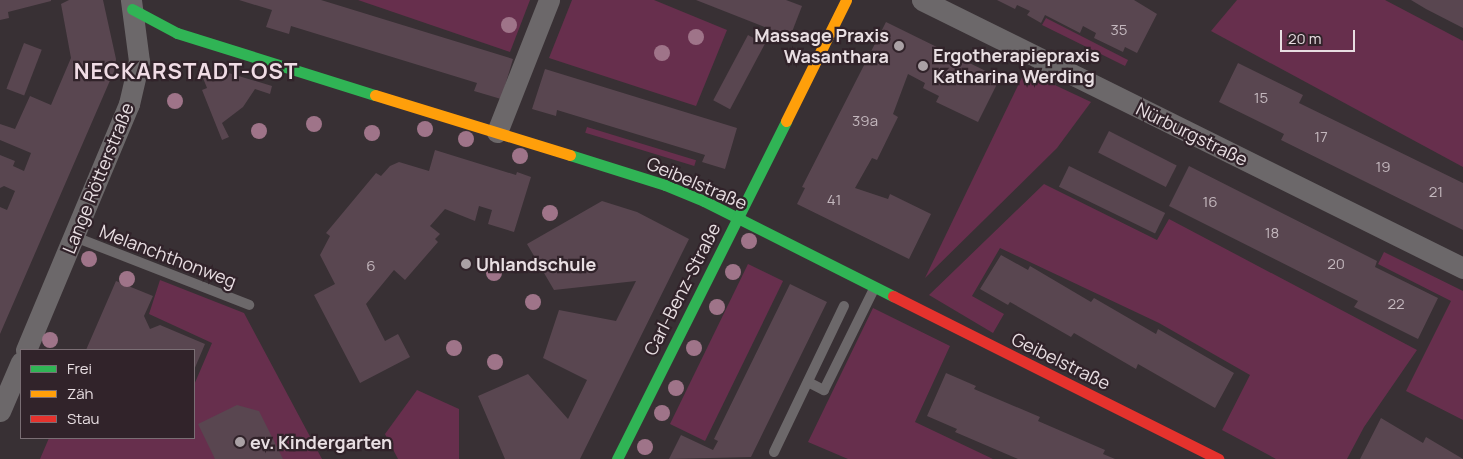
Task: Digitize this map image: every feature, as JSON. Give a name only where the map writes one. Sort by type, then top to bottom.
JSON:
[{"type":"street","points":[[497,132],[549,0]]},
{"type":"street","name":"Carl-Benz-Straße","points":[[617,459],[846,0]]},
{"type":"street","name":"Nürburgstraße","points":[[922,0],[1463,268]]},
{"type":"street","name":"Geibelstraße","points":[[132,4],[177,33],[665,184],[715,207],[1219,459]]},
{"type":"street","name":"Lange Rötterstraße","points":[[26,349],[130,104],[139,61],[132,4]]},
{"type":"street","points":[[0,411],[20,364]]},
{"type":"lane","name":"Melanchthonweg","points":[[75,237],[249,305]]},
{"type":"lane","points":[[808,382],[824,390],[874,288]]},
{"type":"lane","points":[[774,452],[844,306]]},
{"type":"shaded area","points":[[358,0],[530,0],[510,52]]},
{"type":"shaded area","points":[[572,0],[654,0],[727,30],[696,106],[549,58]]},
{"type":"shaded area","points":[[1237,0],[1385,0],[1463,41],[1463,167],[1211,31]]},
{"type":"shaded area","points":[[1046,18],[1128,60],[1125,66],[1042,25]]},
{"type":"shaded area","points":[[1025,71],[1091,102],[1057,148],[925,278]]},
{"type":"shaded area","points":[[587,127],[696,160],[694,166],[585,133]]},
{"type":"shaded area","points":[[1044,184],[1157,240],[1169,219],[1417,350],[1364,427],[1347,459],[1276,459],[1222,430],[1250,375],[1159,323],[1000,248],[972,296],[1004,314],[993,333],[929,295]]},
{"type":"shaded area","points":[[1384,252],[1463,291],[1463,420],[1406,391],[1451,301],[1378,264]]},
{"type":"shaded area","points":[[748,264],[783,281],[705,441],[670,424]]},
{"type":"shaded area","points":[[160,280],[244,313],[322,459],[40,459],[49,439],[195,439],[195,383],[212,343],[149,314]]},
{"type":"shaded area","points":[[873,308],[950,346],[915,422],[993,459],[848,459],[808,442]]},
{"type":"shaded area","points":[[417,390],[459,409],[459,459],[398,459],[385,434]]},
{"type":"building","points":[[0,0],[51,1],[8,12],[9,18],[0,20]]},
{"type":"building","points":[[69,0],[103,0],[116,59],[115,69],[0,334],[0,207],[7,210],[15,191],[4,186],[0,188],[0,155],[15,161],[13,166],[24,171],[31,153],[0,140],[0,124],[15,129],[30,96],[51,105],[71,58],[61,4]]},
{"type":"building","points":[[239,0],[321,0],[513,59],[501,99],[474,91],[477,83],[291,26],[289,34],[266,27],[272,10]]},
{"type":"building","points":[[696,0],[786,0],[802,6],[790,37]]},
{"type":"building","points":[[997,0],[1134,0],[1157,14],[1137,53],[1125,47],[1123,52],[1094,38],[1096,33],[1083,26],[1080,33],[1045,15],[1041,23],[1027,15],[1030,11],[1017,5],[1015,9]]},
{"type":"building","points":[[1411,0],[1463,0],[1463,28],[1426,9]]},
{"type":"building","points":[[886,22],[1000,78],[978,122],[936,102],[939,96],[923,88],[925,83],[908,74],[893,114],[898,117],[877,160],[872,158],[855,188],[888,199],[890,194],[931,214],[909,259],[797,204],[805,188],[802,187]]},
{"type":"building","points":[[748,35],[765,44],[730,109],[713,100]]},
{"type":"building","points":[[24,43],[42,50],[24,96],[6,89]]},
{"type":"building","points":[[1238,63],[1303,95],[1299,103],[1463,183],[1463,230],[1281,140],[1284,134],[1219,102]]},
{"type":"building","points":[[545,69],[737,128],[725,169],[702,162],[705,155],[557,110],[556,116],[532,109]]},
{"type":"building","points":[[209,71],[218,77],[222,71],[272,86],[270,94],[255,89],[243,107],[222,123],[229,137],[222,140],[202,90],[207,88],[203,78]]},
{"type":"building","points":[[1109,131],[1177,166],[1166,187],[1098,152]]},
{"type":"building","points":[[435,150],[516,175],[517,172],[531,177],[514,232],[488,224],[492,210],[479,206],[475,221],[445,209],[430,226],[440,234],[435,239],[438,242],[405,280],[394,270],[366,304],[385,341],[398,334],[410,357],[360,383],[314,295],[335,284],[320,255],[330,236],[326,233],[376,173],[381,176],[390,166],[399,162],[429,171]]},
{"type":"building","points":[[1069,166],[1165,213],[1155,234],[1059,187]]},
{"type":"building","points":[[1189,166],[1377,261],[1375,267],[1438,298],[1418,339],[1354,307],[1358,301],[1169,206]]},
{"type":"building","points":[[602,201],[637,212],[689,239],[580,459],[505,459],[478,396],[528,374],[568,419],[587,380],[543,358],[559,310],[616,321],[636,281],[554,290],[527,244]]},
{"type":"building","points":[[1001,255],[1028,270],[1030,266],[1091,302],[1094,298],[1156,334],[1158,329],[1234,373],[1215,408],[1138,364],[1136,369],[1074,333],[1071,337],[1010,302],[1008,305],[980,289]]},
{"type":"building","points":[[116,281],[153,296],[144,316],[150,329],[160,325],[205,344],[195,368],[195,349],[86,349]]},
{"type":"building","points":[[790,284],[827,302],[751,457],[669,459],[681,435],[713,450],[718,441],[714,439]]},
{"type":"building","points":[[946,373],[976,386],[974,389],[1040,417],[1038,421],[1105,450],[1103,454],[1115,459],[1018,459],[955,432],[957,429],[927,416]]},
{"type":"building","name":"ev. Kindergarten","points":[[237,405],[259,411],[283,459],[215,459],[198,424]]},
{"type":"building","points":[[1381,418],[1423,443],[1426,437],[1463,459],[1360,459]]},
{"type":"traffic: fast","points":[[132,9],[177,33],[375,95]]},
{"type":"traffic: fast","points":[[617,459],[786,121]]},
{"type":"traffic: fast","points":[[570,155],[665,185],[704,201],[893,296]]},
{"type":"traffic: slow","points":[[786,121],[846,0]]},
{"type":"traffic: slow","points":[[375,95],[570,155]]},
{"type":"traffic: jam","points":[[893,296],[1219,459]]},
{"type":"place","name":"Massage Praxis Wasanthara","points":[[899,46]]},
{"type":"place","name":"Ergotherapiepraxis Katharina Werding","points":[[923,66]]},
{"type":"place","name":"Uhlandschule","points":[[466,264]]},
{"type":"place","name":"ev. Kindergarten","points":[[240,442]]},
{"type":"district","name":"NECKARSTADT-OST","points":[[186,72]]}]
